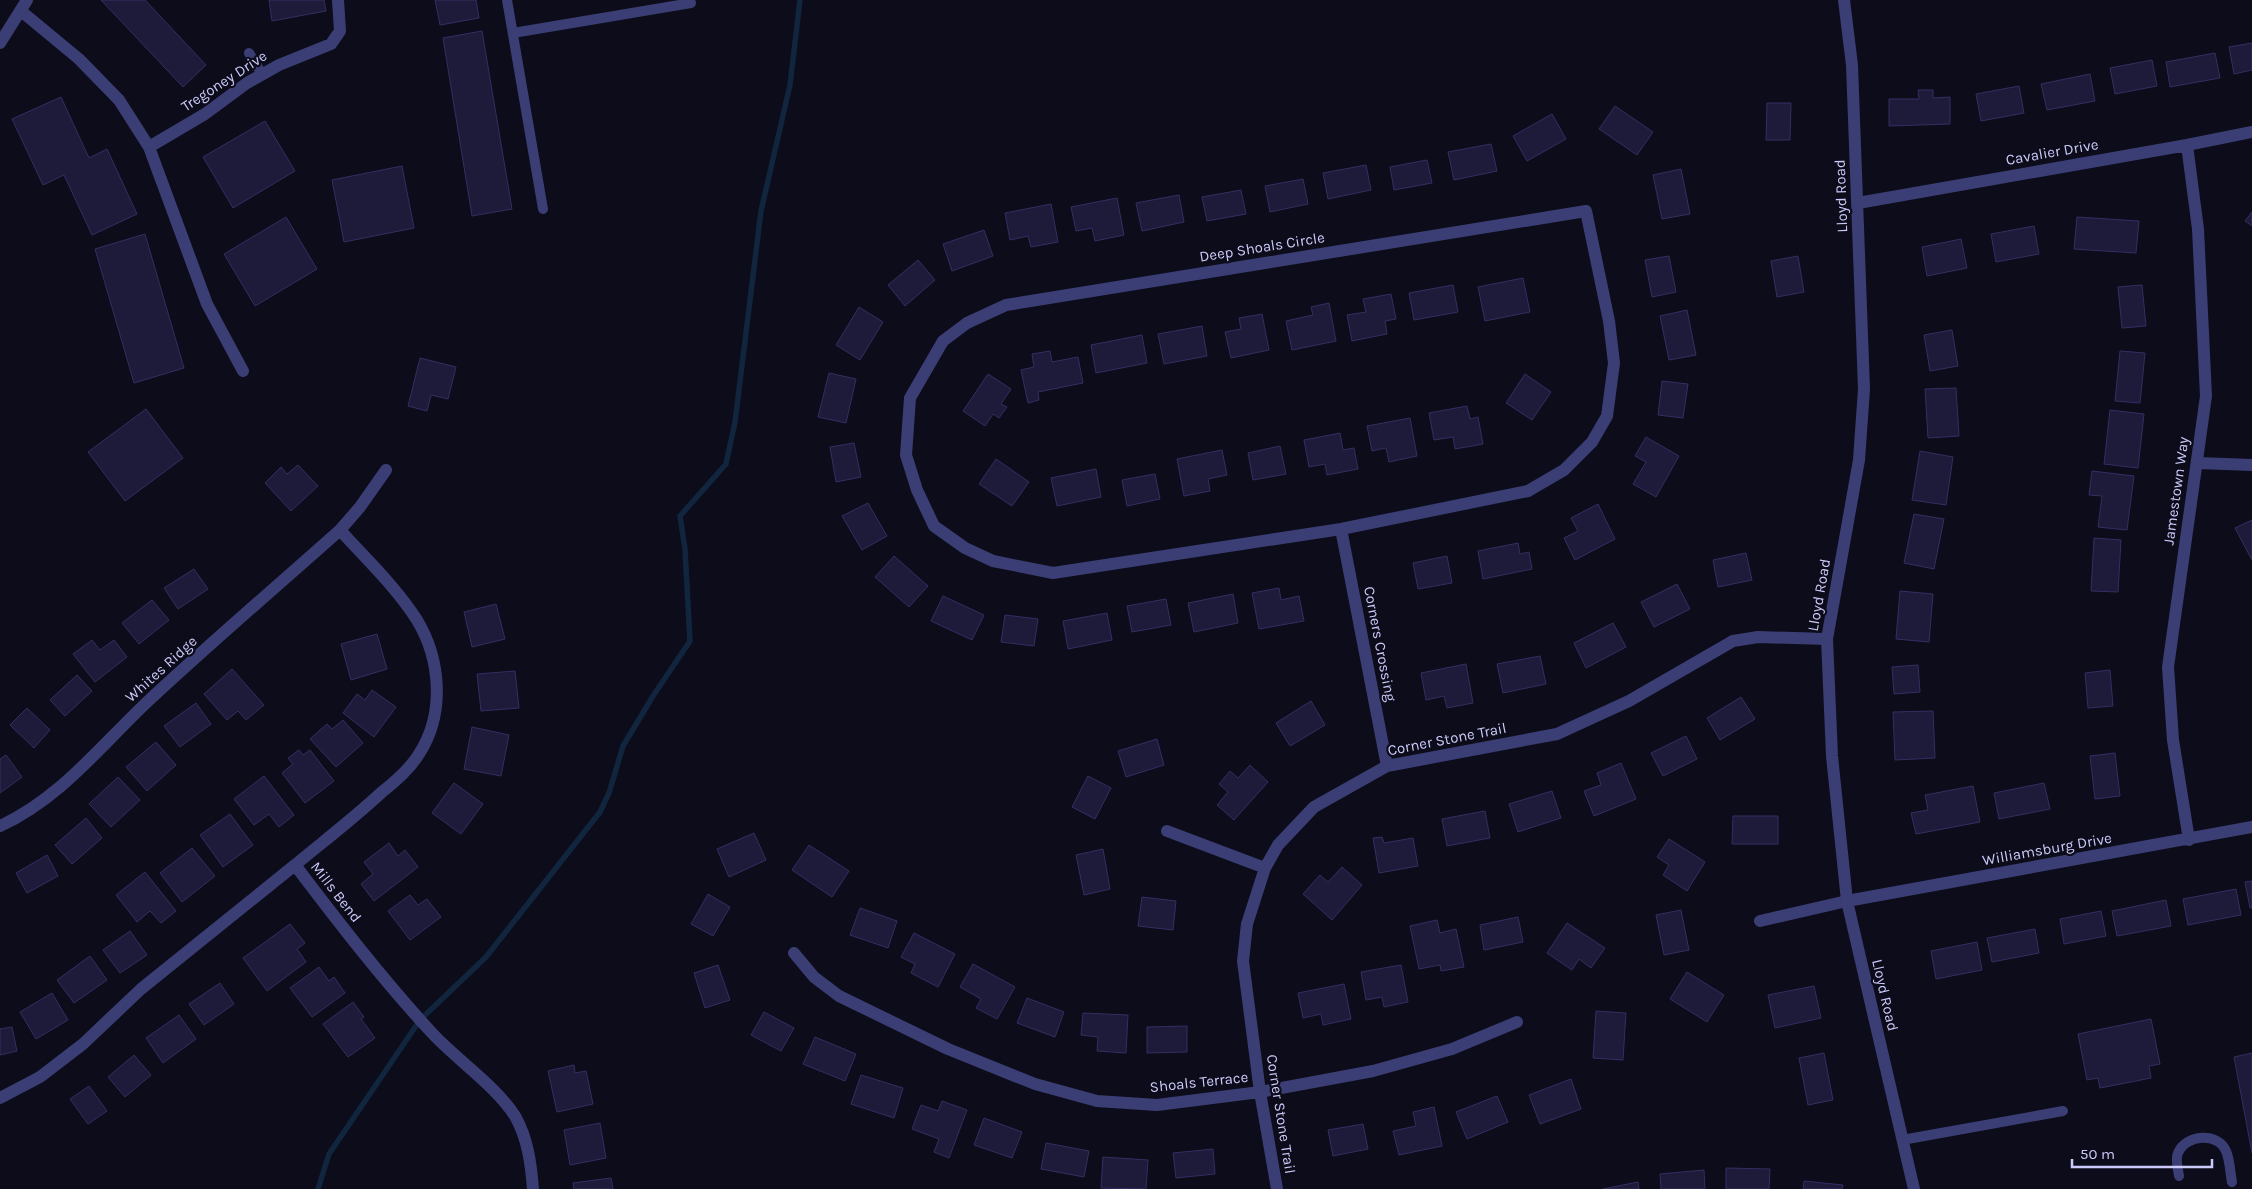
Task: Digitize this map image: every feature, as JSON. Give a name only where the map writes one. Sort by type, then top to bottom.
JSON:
[{"type":"street","name":"Tregoney Drive","points":[[149,147],[205,114],[262,74],[331,44],[340,31],[338,0]]},
{"type":"street","name":"Lloyd Road","points":[[1844,0],[1852,65],[1864,389],[1859,460],[1827,639],[1832,756],[1847,901],[1914,1189]]},
{"type":"street","points":[[0,43],[24,5],[119,100],[149,147],[207,304],[243,371]]},
{"type":"street","name":"Cavalier Drive","points":[[1858,203],[2252,132]]},
{"type":"street","name":"Jamestown Way","points":[[2187,145],[2198,229],[2206,396],[2168,668],[2173,740],[2190,840]]},
{"type":"street","name":"Deep Shoals Circle","points":[[1586,211],[1609,322],[1614,363],[1607,416],[1592,442],[1564,470],[1528,491],[1341,528],[1053,573],[993,561],[965,548],[934,526],[917,490],[906,455],[910,398],[943,341],[967,322],[1006,305],[1586,211]]},
{"type":"street","points":[[2198,463],[2252,465]]},
{"type":"street","name":"Whites Ridge","points":[[0,826],[24,815],[67,782],[144,705],[340,530],[360,507],[386,470]]},
{"type":"street","name":"Corners Crossing","points":[[1341,528],[1387,766]]},
{"type":"street","points":[[295,866],[366,807],[410,767],[426,740],[435,713],[436,675],[428,641],[405,604],[340,530]]},
{"type":"street","name":"Corner Stone Trail","points":[[1277,1189],[1260,1092],[1243,961],[1247,924],[1265,868],[1278,845],[1314,807],[1387,766],[1557,734],[1629,701],[1733,641],[1758,637],[1827,639]]},
{"type":"street","name":"Williamsburg Drive","points":[[1760,921],[1847,901],[2190,840],[2252,827]]},
{"type":"street","points":[[1167,831],[1265,868]]},
{"type":"street","name":"Mills Bend","points":[[0,1098],[40,1077],[83,1044],[141,989],[295,866],[409,1007],[433,1034],[514,1115],[523,1131],[530,1156],[533,1189]]},
{"type":"street","name":"Shoals Terrace","points":[[794,953],[814,977],[839,996],[948,1049],[1035,1084],[1097,1100],[1156,1105],[1260,1092],[1373,1071],[1452,1048],[1517,1022]]},
{"type":"lane","points":[[507,0],[543,208]]},
{"type":"lane","points":[[513,33],[691,3]]},
{"type":"lane","points":[[249,53],[262,74]]},
{"type":"lane","points":[[1902,1140],[2063,1111]]},
{"type":"lane","points":[[2179,1176],[2176,1155],[2184,1142],[2198,1137],[2215,1140],[2226,1150],[2232,1182]]},
{"type":"building","points":[[101,0],[145,0],[206,65],[183,87]]},
{"type":"building","points":[[269,0],[324,0],[326,11],[272,21]]},
{"type":"building","points":[[435,0],[476,0],[479,18],[440,25]]},
{"type":"building","points":[[482,31],[512,209],[472,216],[443,38]]},
{"type":"building","points":[[2252,43],[2252,70],[2234,74],[2229,47]]},
{"type":"building","points":[[2215,53],[2220,78],[2170,87],[2166,62]]},
{"type":"building","points":[[2152,60],[2157,86],[2115,94],[2110,68]]},
{"type":"building","points":[[2090,74],[2095,101],[2047,110],[2041,84]]},
{"type":"building","points":[[2019,86],[2024,113],[1981,121],[1976,94]]},
{"type":"building","points":[[1918,90],[1933,90],[1933,98],[1950,97],[1950,124],[1889,126],[1889,99],[1919,99]]},
{"type":"building","points":[[61,97],[89,158],[107,149],[137,214],[92,235],[64,175],[43,185],[12,119]]},
{"type":"building","points":[[1767,103],[1791,103],[1790,140],[1766,140]]},
{"type":"building","points":[[1615,106],[1653,132],[1637,155],[1599,129]]},
{"type":"building","points":[[1552,114],[1566,139],[1527,161],[1513,136]]},
{"type":"building","points":[[265,121],[295,171],[233,208],[203,157]]},
{"type":"building","points":[[1491,144],[1497,171],[1454,180],[1448,152]]},
{"type":"building","points":[[1427,160],[1432,183],[1394,190],[1390,167]]},
{"type":"building","points":[[1366,165],[1371,190],[1328,199],[1323,173]]},
{"type":"building","points":[[402,166],[414,228],[344,242],[332,180]]},
{"type":"building","points":[[1681,169],[1690,214],[1662,219],[1653,175]]},
{"type":"building","points":[[1303,179],[1308,204],[1270,212],[1265,186]]},
{"type":"building","points":[[1241,190],[1246,214],[1207,221],[1202,197]]},
{"type":"building","points":[[1179,195],[1184,222],[1142,231],[1136,203]]},
{"type":"building","points":[[1117,198],[1124,235],[1095,241],[1092,228],[1076,231],[1071,207]]},
{"type":"building","points":[[1051,204],[1058,242],[1031,247],[1028,236],[1010,240],[1005,213]]},
{"type":"building","points":[[2252,212],[2252,226],[2245,221]]},
{"type":"building","points":[[286,217],[317,269],[255,306],[224,254]]},
{"type":"building","points":[[2077,217],[2139,221],[2136,253],[2074,249]]},
{"type":"building","points":[[2034,226],[2039,254],[1996,262],[1991,234]]},
{"type":"building","points":[[984,230],[993,256],[952,271],[943,244]]},
{"type":"building","points":[[145,234],[184,368],[134,383],[95,249]]},
{"type":"building","points":[[1961,239],[1967,268],[1927,276],[1922,247]]},
{"type":"building","points":[[1669,256],[1676,292],[1652,297],[1645,260]]},
{"type":"building","points":[[1798,256],[1804,292],[1777,297],[1771,261]]},
{"type":"building","points":[[918,260],[935,280],[905,306],[888,285]]},
{"type":"building","points":[[1523,278],[1530,312],[1485,321],[1478,287]]},
{"type":"building","points":[[1453,285],[1458,312],[1414,320],[1409,293]]},
{"type":"building","points":[[2142,285],[2146,326],[2122,328],[2118,287]]},
{"type":"building","points":[[1391,294],[1396,319],[1385,321],[1387,334],[1352,341],[1347,315],[1366,312],[1363,299]]},
{"type":"building","points":[[1329,303],[1336,341],[1292,350],[1286,321],[1313,315],[1311,307]]},
{"type":"building","points":[[859,307],[883,322],[860,360],[836,345]]},
{"type":"building","points":[[1687,310],[1696,355],[1669,360],[1660,316]]},
{"type":"building","points":[[1262,314],[1269,350],[1231,358],[1225,332],[1241,329],[1239,318]]},
{"type":"building","points":[[1202,326],[1207,356],[1164,364],[1158,334]]},
{"type":"building","points":[[1952,330],[1958,366],[1930,371],[1924,335]]},
{"type":"building","points":[[1142,335],[1147,363],[1096,373],[1091,345]]},
{"type":"building","points":[[1050,351],[1052,362],[1078,357],[1083,383],[1038,392],[1039,400],[1028,403],[1021,370],[1034,367],[1032,354]]},
{"type":"building","points":[[2120,351],[2145,353],[2140,403],[2115,401]]},
{"type":"building","points":[[420,358],[456,367],[448,399],[431,395],[427,411],[408,406]]},
{"type":"building","points":[[829,373],[856,379],[846,423],[818,417]]},
{"type":"building","points":[[988,374],[1011,389],[1001,404],[1007,407],[999,418],[993,414],[985,426],[963,411]]},
{"type":"building","points":[[1525,374],[1551,392],[1532,420],[1506,403]]},
{"type":"building","points":[[1662,381],[1688,384],[1683,418],[1658,415]]},
{"type":"building","points":[[1956,388],[1959,436],[1928,438],[1925,389]]},
{"type":"building","points":[[1467,406],[1470,419],[1478,417],[1483,444],[1455,449],[1453,437],[1434,440],[1429,413]]},
{"type":"building","points":[[146,409],[183,458],[125,501],[88,452]]},
{"type":"building","points":[[2110,410],[2144,414],[2138,468],[2104,464]]},
{"type":"building","points":[[1410,418],[1417,456],[1389,462],[1386,448],[1372,451],[1367,426]]},
{"type":"building","points":[[1340,433],[1343,450],[1354,448],[1358,469],[1327,475],[1325,464],[1309,467],[1304,440]]},
{"type":"building","points":[[1646,437],[1679,456],[1656,497],[1633,484],[1646,462],[1635,456]]},
{"type":"building","points":[[854,443],[861,477],[836,482],[830,447]]},
{"type":"building","points":[[1280,446],[1286,474],[1253,480],[1248,453]]},
{"type":"building","points":[[1222,450],[1227,475],[1208,479],[1210,491],[1184,496],[1177,459]]},
{"type":"building","points":[[1920,451],[1953,457],[1946,505],[1912,500]]},
{"type":"building","points":[[996,459],[1029,482],[1012,506],[979,484]]},
{"type":"building","points":[[298,465],[318,486],[291,511],[265,483],[281,467],[287,474]]},
{"type":"building","points":[[1096,469],[1101,497],[1057,506],[1051,478]]},
{"type":"building","points":[[2092,471],[2134,476],[2127,530],[2098,527],[2102,496],[2089,495]]},
{"type":"building","points":[[1155,474],[1160,499],[1127,506],[1122,480]]},
{"type":"building","points":[[868,503],[887,536],[862,550],[842,516]]},
{"type":"building","points":[[1598,504],[1615,539],[1575,560],[1564,538],[1578,531],[1571,518]]},
{"type":"building","points":[[1914,514],[1944,519],[1934,569],[1904,563]]},
{"type":"building","points":[[2252,520],[2252,560],[2235,528]]},
{"type":"building","points":[[2094,538],[2121,540],[2118,592],[2091,591]]},
{"type":"building","points":[[1518,543],[1520,554],[1529,552],[1532,569],[1483,579],[1478,551]]},
{"type":"building","points":[[1746,553],[1752,580],[1718,587],[1713,560]]},
{"type":"building","points":[[894,556],[928,586],[909,607],[875,577]]},
{"type":"building","points":[[1447,556],[1452,583],[1418,589],[1413,563]]},
{"type":"building","points":[[194,569],[208,589],[178,609],[164,588]]},
{"type":"building","points":[[1677,584],[1690,609],[1654,627],[1641,602]]},
{"type":"building","points":[[1279,588],[1281,600],[1299,596],[1304,621],[1259,629],[1252,593]]},
{"type":"building","points":[[1900,591],[1933,594],[1929,642],[1896,639]]},
{"type":"building","points":[[1233,594],[1238,623],[1194,632],[1188,603]]},
{"type":"building","points":[[943,596],[984,615],[972,640],[931,621]]},
{"type":"building","points":[[1166,599],[1171,625],[1132,632],[1127,606]]},
{"type":"building","points":[[152,600],[169,620],[139,644],[122,623]]},
{"type":"building","points":[[496,604],[505,639],[472,647],[464,612]]},
{"type":"building","points":[[1107,613],[1112,640],[1068,649],[1063,621]]},
{"type":"building","points":[[1005,615],[1038,619],[1034,646],[1001,642]]},
{"type":"building","points":[[1613,623],[1626,647],[1586,668],[1574,643]]},
{"type":"building","points":[[377,634],[387,669],[351,680],[341,644]]},
{"type":"building","points":[[92,640],[100,650],[114,640],[127,657],[95,682],[73,654]]},
{"type":"building","points":[[1540,656],[1546,684],[1503,693],[1497,664]]},
{"type":"building","points":[[1466,664],[1473,703],[1447,708],[1444,696],[1426,700],[1421,673]]},
{"type":"building","points":[[1918,665],[1920,692],[1894,694],[1892,667]]},
{"type":"building","points":[[232,669],[264,705],[246,720],[238,711],[227,720],[204,694]]},
{"type":"building","points":[[2110,670],[2113,706],[2088,708],[2085,673]]},
{"type":"building","points":[[515,671],[519,708],[481,711],[477,674]]},
{"type":"building","points":[[77,675],[92,691],[65,716],[50,700]]},
{"type":"building","points":[[372,690],[396,707],[374,737],[343,713],[357,694],[365,700]]},
{"type":"building","points":[[1741,697],[1755,719],[1720,740],[1707,718]]},
{"type":"building","points":[[1311,701],[1325,725],[1290,746],[1276,723]]},
{"type":"building","points":[[196,703],[211,724],[180,747],[164,726]]},
{"type":"building","points":[[27,708],[50,730],[34,748],[10,725]]},
{"type":"building","points":[[1933,711],[1935,758],[1895,760],[1893,712]]},
{"type":"building","points":[[343,720],[363,743],[336,767],[310,739],[327,724],[332,729]]},
{"type":"building","points":[[472,727],[509,735],[501,776],[464,769]]},
{"type":"building","points":[[1686,736],[1697,759],[1663,776],[1651,753]]},
{"type":"building","points":[[1157,739],[1164,765],[1126,777],[1118,751]]},
{"type":"building","points":[[156,742],[176,765],[147,791],[126,767]]},
{"type":"building","points":[[299,750],[303,755],[310,750],[334,781],[305,803],[282,773],[293,764],[288,758]]},
{"type":"building","points":[[2115,753],[2120,796],[2095,799],[2090,756]]},
{"type":"building","points":[[6,755],[22,777],[0,793],[0,759]]},
{"type":"building","points":[[1621,763],[1636,799],[1594,816],[1584,791],[1601,785],[1597,773]]},
{"type":"building","points":[[1250,765],[1268,782],[1234,820],[1217,805],[1228,792],[1219,784],[1230,771],[1238,778]]},
{"type":"building","points":[[264,776],[294,815],[279,827],[269,814],[254,825],[234,799]]},
{"type":"building","points":[[1088,776],[1111,788],[1095,819],[1072,807]]},
{"type":"building","points":[[118,777],[140,800],[111,827],[89,804]]},
{"type":"building","points":[[454,783],[483,804],[461,834],[432,813]]},
{"type":"building","points":[[2044,783],[2050,809],[1999,819],[1994,793]]},
{"type":"building","points":[[1973,786],[1980,822],[1916,834],[1911,813],[1928,810],[1925,795]]},
{"type":"building","points":[[1552,791],[1561,818],[1518,832],[1509,804]]},
{"type":"building","points":[[1485,811],[1490,838],[1447,846],[1442,819]]},
{"type":"building","points":[[230,814],[253,845],[223,867],[200,835]]},
{"type":"building","points":[[1733,816],[1778,816],[1778,844],[1732,844]]},
{"type":"building","points":[[86,818],[102,838],[72,864],[55,845]]},
{"type":"building","points":[[754,833],[766,860],[729,877],[717,849]]},
{"type":"building","points":[[1382,837],[1384,843],[1413,838],[1418,866],[1379,873],[1373,838]]},
{"type":"building","points":[[1669,839],[1705,862],[1687,891],[1663,875],[1669,865],[1657,857]]},
{"type":"building","points":[[389,843],[398,856],[405,850],[418,867],[374,901],[361,884],[373,874],[364,862]]},
{"type":"building","points":[[809,845],[849,871],[832,897],[792,870]]},
{"type":"building","points":[[192,848],[215,876],[182,902],[160,873]]},
{"type":"building","points":[[1103,849],[1110,889],[1084,895],[1076,855]]},
{"type":"building","points":[[47,855],[58,876],[27,893],[16,873]]},
{"type":"building","points":[[1342,867],[1362,885],[1332,920],[1303,894],[1320,875],[1328,882]]},
{"type":"building","points":[[145,872],[176,911],[161,923],[150,911],[137,922],[116,895]]},
{"type":"building","points":[[2252,881],[2252,908],[2250,908],[2245,882]]},
{"type":"building","points":[[2236,889],[2241,915],[2188,925],[2183,899]]},
{"type":"building","points":[[708,894],[730,907],[713,936],[691,924]]},
{"type":"building","points":[[410,895],[418,905],[427,899],[441,917],[410,940],[388,911]]},
{"type":"building","points":[[1142,897],[1176,901],[1173,930],[1138,926]]},
{"type":"building","points":[[2166,900],[2171,926],[2117,936],[2112,911]]},
{"type":"building","points":[[860,908],[897,921],[888,948],[850,935]]},
{"type":"building","points":[[1681,910],[1689,950],[1664,955],[1656,915]]},
{"type":"building","points":[[2101,911],[2106,936],[2064,944],[2060,919]]},
{"type":"building","points":[[1518,917],[1523,942],[1484,950],[1480,925]]},
{"type":"building","points":[[1437,920],[1440,933],[1456,929],[1464,967],[1441,971],[1440,965],[1419,969],[1410,926]]},
{"type":"building","points":[[1567,923],[1605,948],[1591,968],[1579,959],[1572,970],[1547,953]]},
{"type":"building","points":[[290,924],[305,943],[297,949],[306,962],[267,991],[243,958]]},
{"type":"building","points":[[2035,929],[2039,953],[1992,962],[1987,938]]},
{"type":"building","points":[[130,931],[147,955],[120,973],[103,950]]},
{"type":"building","points":[[914,933],[955,954],[938,987],[911,973],[915,964],[901,957]]},
{"type":"building","points":[[1977,942],[1982,970],[1936,979],[1931,951]]},
{"type":"building","points":[[90,956],[107,980],[74,1003],[57,980]]},
{"type":"building","points":[[973,964],[1015,987],[997,1019],[976,1008],[981,999],[960,987]]},
{"type":"building","points":[[718,965],[730,1000],[705,1008],[694,973]]},
{"type":"building","points":[[1401,965],[1408,1002],[1384,1007],[1382,997],[1366,1000],[1361,972]]},
{"type":"building","points":[[319,967],[329,981],[334,977],[345,993],[312,1017],[290,988]]},
{"type":"building","points":[[1687,972],[1724,995],[1707,1022],[1670,999]]},
{"type":"building","points":[[220,983],[234,1004],[204,1025],[189,1004]]},
{"type":"building","points":[[1344,984],[1351,1019],[1323,1025],[1321,1014],[1303,1018],[1298,993]]},
{"type":"building","points":[[1814,986],[1821,1018],[1775,1028],[1768,995]]},
{"type":"building","points":[[52,993],[68,1020],[36,1039],[20,1012]]},
{"type":"building","points":[[1027,998],[1064,1012],[1055,1037],[1017,1023]]},
{"type":"building","points":[[353,1002],[364,1017],[361,1019],[375,1038],[348,1057],[323,1024]]},
{"type":"building","points":[[1596,1011],[1626,1013],[1623,1060],[1593,1058]]},
{"type":"building","points":[[764,1012],[794,1028],[781,1051],[751,1035]]},
{"type":"building","points":[[1083,1013],[1128,1015],[1126,1053],[1097,1051],[1098,1037],[1081,1035]]},
{"type":"building","points":[[179,1015],[196,1039],[163,1063],[146,1038]]},
{"type":"building","points":[[2151,1019],[2160,1064],[2149,1066],[2151,1078],[2100,1088],[2098,1078],[2087,1080],[2078,1034]]},
{"type":"building","points":[[1187,1026],[1187,1052],[1147,1053],[1147,1027]]},
{"type":"building","points":[[12,1027],[17,1051],[0,1055],[0,1029]]},
{"type":"building","points":[[815,1037],[856,1054],[845,1081],[803,1064]]},
{"type":"building","points":[[1824,1053],[1833,1100],[1808,1105],[1799,1058]]},
{"type":"building","points":[[2252,1053],[2252,1153],[2234,1057]]},
{"type":"building","points":[[134,1055],[151,1075],[125,1097],[108,1077]]},
{"type":"building","points":[[574,1065],[575,1073],[586,1071],[593,1104],[557,1112],[548,1071]]},
{"type":"building","points":[[861,1075],[903,1088],[894,1118],[851,1104]]},
{"type":"building","points":[[1571,1079],[1581,1109],[1540,1124],[1529,1095]]},
{"type":"building","points":[[89,1086],[107,1111],[88,1124],[70,1099]]},
{"type":"building","points":[[1497,1096],[1508,1122],[1467,1139],[1456,1112]]},
{"type":"building","points":[[942,1101],[967,1110],[949,1158],[934,1152],[939,1139],[912,1129],[921,1105],[938,1111]]},
{"type":"building","points":[[1434,1107],[1442,1146],[1399,1155],[1393,1131],[1416,1126],[1413,1112]]},
{"type":"building","points":[[984,1118],[1022,1132],[1012,1158],[974,1145]]},
{"type":"building","points":[[600,1123],[606,1158],[570,1165],[564,1130]]},
{"type":"building","points":[[1363,1124],[1368,1149],[1333,1156],[1328,1130]]},
{"type":"building","points":[[1046,1143],[1089,1151],[1084,1177],[1041,1169]]},
{"type":"building","points":[[1213,1149],[1215,1174],[1176,1178],[1173,1153]]},
{"type":"building","points":[[1103,1157],[1148,1160],[1146,1189],[1101,1188]]},
{"type":"building","points":[[1726,1168],[1770,1169],[1769,1189],[1726,1189]]},
{"type":"building","points":[[1704,1170],[1705,1189],[1661,1189],[1660,1174]]},
{"type":"building","points":[[611,1178],[613,1189],[574,1189],[573,1183]]},
{"type":"building","points":[[1804,1181],[1843,1185],[1842,1189],[1803,1189]]},
{"type":"building","points":[[1638,1182],[1639,1189],[1603,1189]]},
{"type":"waterway","points":[[318,1189],[329,1154],[420,1020],[486,957],[600,812],[609,793],[623,746],[653,696],[690,641],[685,549],[680,516],[726,464],[735,422],[761,211],[790,85],[800,0]]}]
